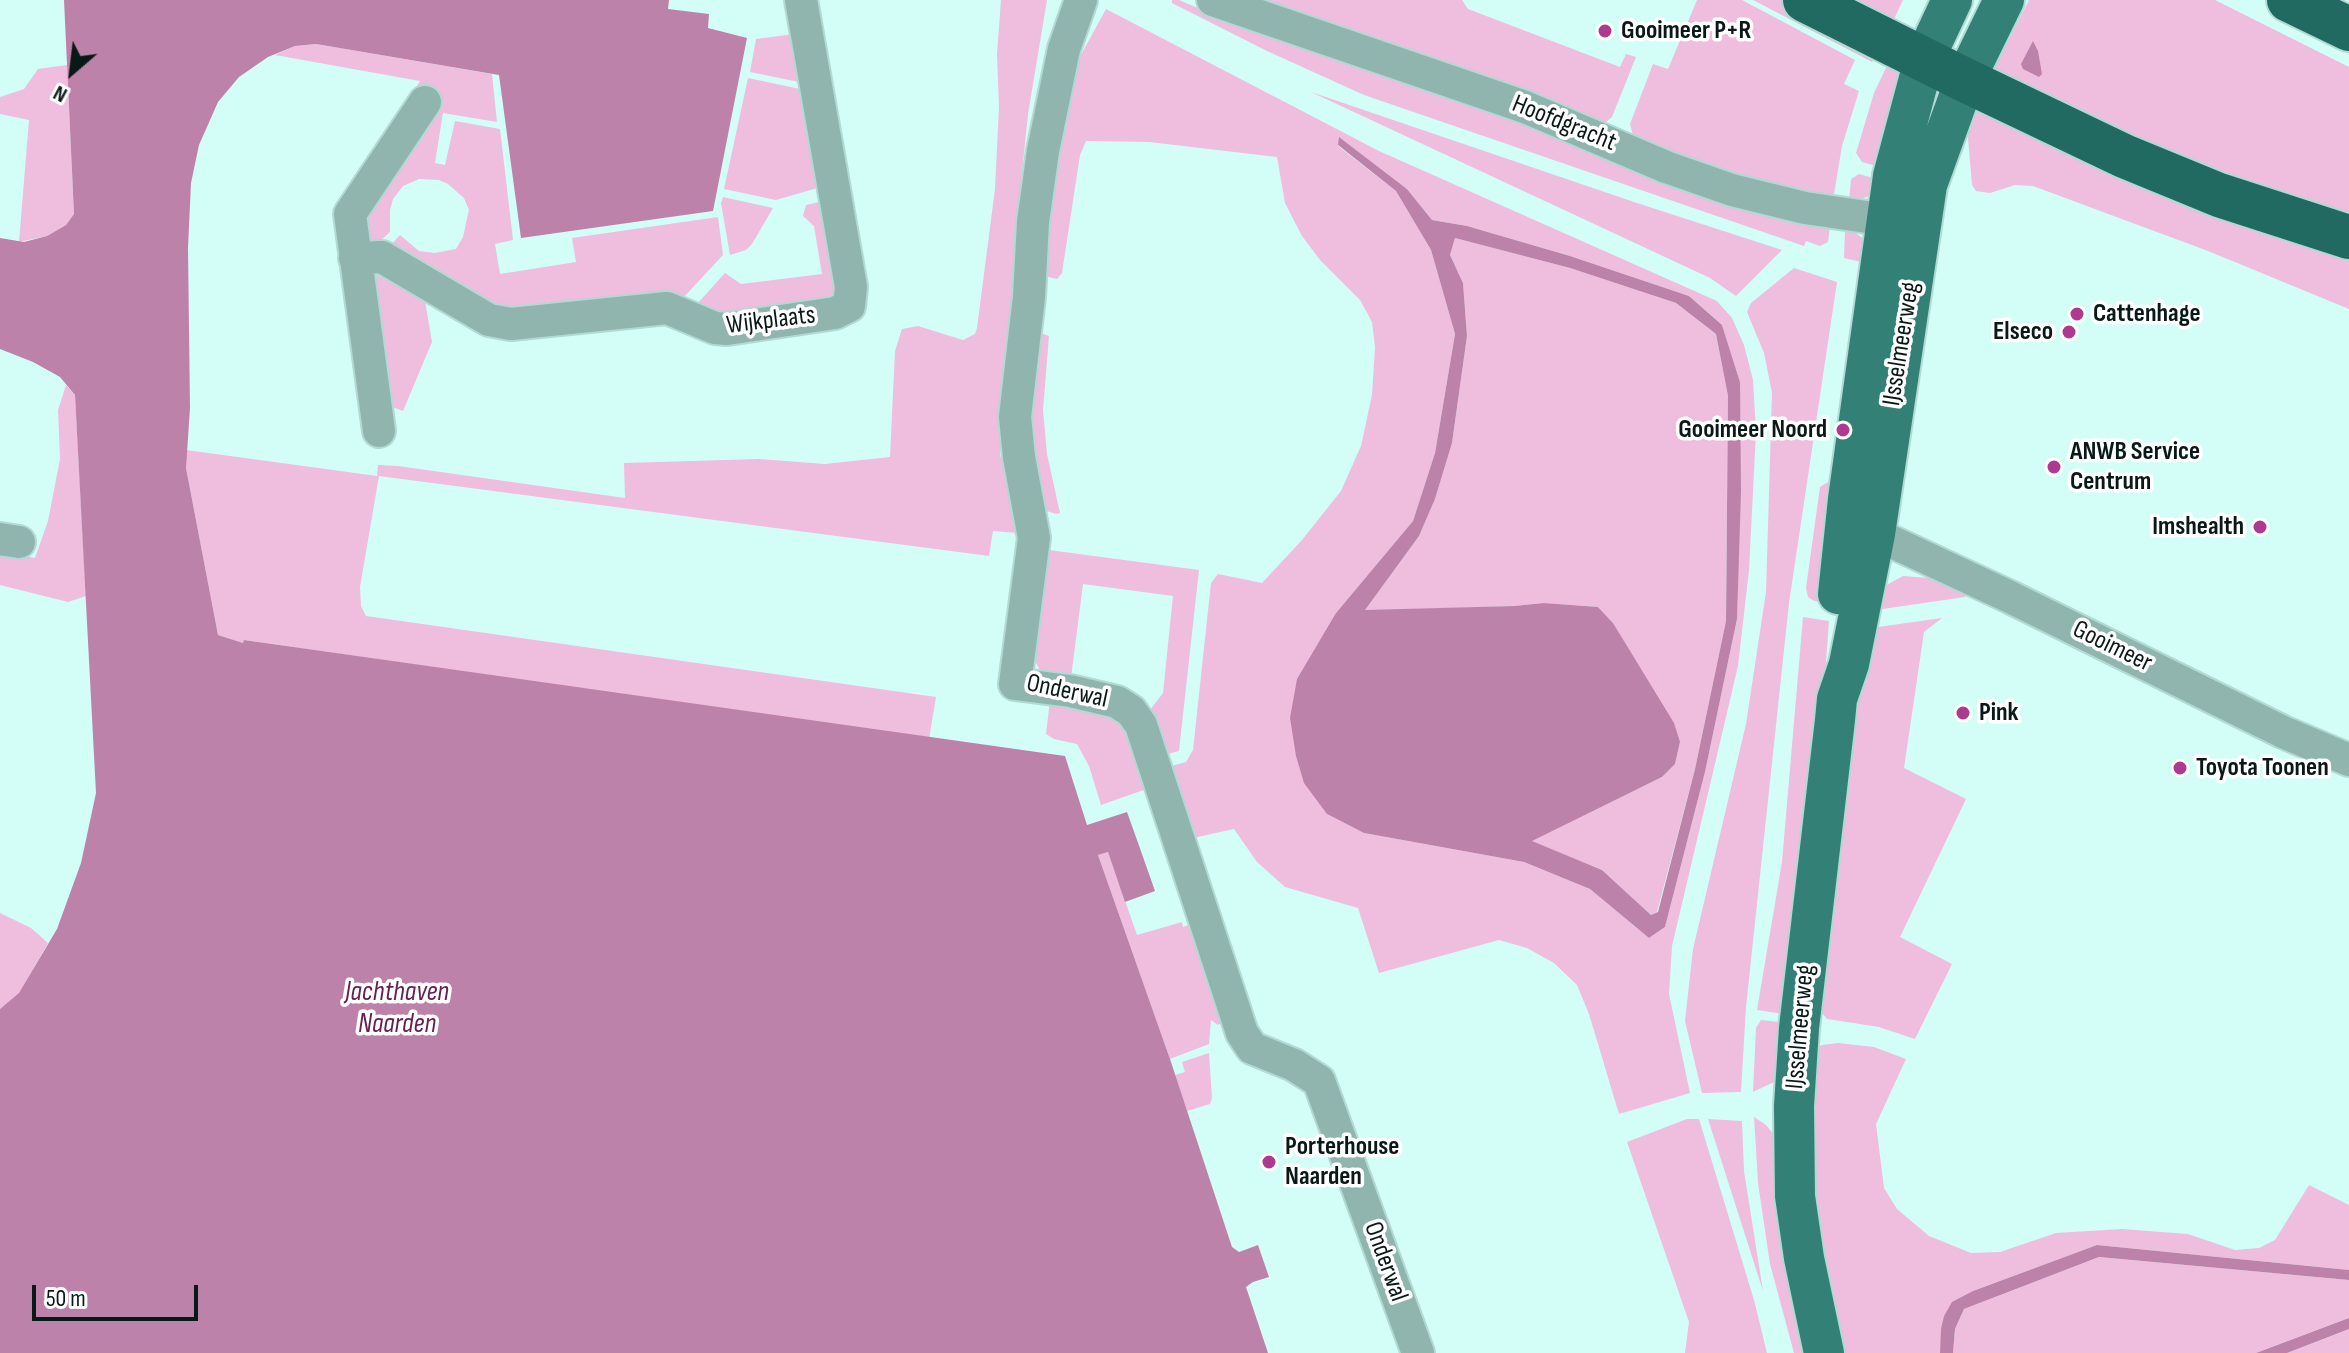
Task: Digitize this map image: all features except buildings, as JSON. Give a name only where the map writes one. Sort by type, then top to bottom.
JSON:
[{"type":"highway","points":[[1805,0],[2124,156],[2219,195],[2349,237]]},
{"type":"highway","points":[[2289,0],[2349,29]]},
{"type":"main road","name":"IJsselmeerweg","points":[[1824,1353],[1804,1258],[1795,1196],[1794,1106],[1799,1028],[1837,699],[1849,664],[1859,542],[1905,222],[1893,176],[1924,60],[1952,0]]},
{"type":"main road","name":"IJsselmeerweg","points":[[1859,542],[1848,499],[1905,222],[1927,185],[1965,80],[2004,0]]},
{"type":"street","name":"Wijkplaats","points":[[355,258],[382,257],[489,320],[511,324],[667,308],[715,328],[727,329],[835,313],[849,306],[851,287],[801,0]]},
{"type":"street","name":"Onderwal","points":[[1081,0],[1064,49],[1043,151],[1033,222],[1029,297],[1015,417],[1034,538],[1015,684],[1070,691],[1117,702],[1131,711],[1141,725],[1242,1033],[1252,1048],[1294,1065],[1319,1081],[1418,1353]]},
{"type":"street","name":"Hoofdgracht","points":[[1213,0],[1269,22],[1525,107],[1666,167],[1732,190],[1805,208],[1905,222]]},
{"type":"street","points":[[379,431],[350,214],[425,102]]},
{"type":"street","name":"Gooimeer","points":[[1859,542],[2010,597],[2283,732],[2349,760]]},
{"type":"shaded area","points":[[1001,0],[1047,0],[1028,114],[1018,211],[1017,271],[1001,412],[1000,456],[1015,485],[1021,520],[1017,533],[993,531],[989,556],[379,476],[360,587],[361,606],[366,616],[936,697],[929,739],[245,640],[243,643],[218,635],[186,468],[186,450],[377,476],[378,465],[398,466],[625,498],[624,463],[759,459],[825,464],[890,457],[895,351],[902,329],[918,326],[963,340],[975,334],[977,328],[995,189]]},
{"type":"shaded area","points":[[1172,0],[1830,227],[1828,242],[1820,246],[1806,241],[1804,246],[1364,95],[1267,51],[1172,3]]},
{"type":"shaded area","points":[[1250,0],[1462,0],[1468,9],[1620,67],[1626,54],[1636,57],[1612,117],[1604,124]]},
{"type":"shaded area","points":[[1697,0],[1742,0],[1855,60],[1844,84],[1859,91],[1842,146],[1833,200],[1748,181],[1634,139],[1630,124],[1653,64],[1668,69]]},
{"type":"shaded area","points":[[1753,0],[1782,0],[1879,47],[1872,62]]},
{"type":"shaded area","points":[[1821,0],[1903,0],[1887,34]]},
{"type":"shaded area","points":[[2029,0],[2215,0],[2349,67],[2349,228],[1988,81]]},
{"type":"shaded area","points":[[1106,9],[1379,151],[1717,301],[1732,318],[1744,345],[1753,380],[1756,432],[1749,570],[1738,666],[1672,946],[1669,994],[1690,1093],[1619,1114],[1589,1014],[1577,985],[1554,963],[1527,948],[1499,940],[1379,973],[1358,908],[1285,887],[1257,862],[1234,829],[1193,838],[1168,767],[1186,762],[1193,750],[1211,583],[1218,574],[1262,583],[1341,491],[1361,446],[1372,395],[1375,347],[1372,322],[1360,300],[1320,260],[1302,236],[1285,203],[1277,157],[1149,142],[1086,141],[1080,155],[1062,273],[1057,279],[1044,276],[1045,246],[1071,73]],"holes":[[[1340,138],[1407,189],[1432,220],[1467,226],[1570,256],[1689,296],[1722,325],[1740,382],[1737,619],[1705,772],[1665,927],[1649,938],[1590,889],[1524,862],[1364,833],[1327,814],[1336,613],[1413,521],[1435,453],[1455,334],[1431,250],[1396,191],[1338,146]]]},
{"type":"shaded area","points":[[794,34],[804,83],[750,72],[756,39]]},
{"type":"shaded area","points":[[316,44],[492,74],[497,122],[443,113],[435,163],[445,165],[455,121],[500,129],[513,240],[495,244],[500,274],[576,262],[572,238],[718,217],[723,255],[683,298],[512,318],[386,250],[400,235],[419,251],[435,253],[456,249],[463,237],[469,210],[464,198],[448,184],[439,180],[419,179],[403,186],[393,199],[390,232],[377,244],[369,240],[360,222],[435,100],[416,88],[420,81],[275,55],[295,46]]},
{"type":"shaded area","points":[[1892,55],[1905,79],[1887,169],[1862,162],[1856,153],[1874,93]]},
{"type":"shaded area","points":[[67,65],[74,214],[66,225],[47,236],[19,242],[29,120],[0,114],[0,97],[24,89],[38,69]]},
{"type":"shaded area","points":[[748,78],[805,90],[819,186],[776,200],[724,189]]},
{"type":"shaded area","points":[[1311,92],[1782,250],[1736,296],[1710,278]]},
{"type":"shaded area","points":[[1974,108],[2349,252],[2349,309],[2208,251],[2033,186],[2015,185],[1990,193],[1976,191],[1972,185],[1968,138]]},
{"type":"shaded area","points":[[1859,174],[1884,181],[1867,197],[1849,202],[1851,179]]},
{"type":"shaded area","points":[[723,197],[773,208],[752,244],[746,250],[730,255],[721,203]]},
{"type":"shaded area","points":[[823,203],[838,298],[725,319],[697,304],[725,273],[741,284],[822,274],[814,226],[803,216],[806,205]]},
{"type":"shaded area","points":[[1845,230],[1853,231],[1866,241],[1874,265],[1844,258]]},
{"type":"shaded area","points":[[1455,238],[1570,268],[1676,303],[1716,334],[1728,396],[1726,621],[1695,769],[1657,912],[1651,915],[1602,870],[1531,841],[1662,777],[1675,764],[1680,742],[1613,623],[1598,607],[1544,603],[1364,611],[1419,536],[1435,499],[1452,443],[1467,336],[1463,283],[1450,255]]},
{"type":"shaded area","points":[[1794,268],[1837,282],[1789,603],[1746,1007],[1741,1092],[1702,1093],[1685,1021],[1693,949],[1746,724],[1766,592],[1772,393],[1764,353],[1747,312],[1751,303]]},
{"type":"shaded area","points":[[377,275],[425,301],[432,342],[403,411],[387,405],[373,279]]},
{"type":"shaded area","points":[[1041,333],[1049,336],[1043,410],[1047,454],[1060,513],[1056,514],[1047,511],[1040,493],[1029,433],[1034,337]]},
{"type":"shaded area","points":[[66,385],[75,395],[86,596],[68,602],[0,585],[0,551],[35,558],[48,521],[60,459],[58,410]]},
{"type":"shaded area","points":[[1828,482],[1839,485],[1830,603],[1814,601],[1808,597],[1806,588],[1820,487]]},
{"type":"shaded area","points":[[1049,550],[1199,570],[1179,751],[1164,755],[1146,715],[1163,693],[1173,596],[1083,584],[1071,678],[1041,673],[1031,652]]},
{"type":"shaded area","points":[[1903,576],[1929,578],[1966,595],[1876,610],[1881,588]]},
{"type":"shaded area","points":[[1803,617],[1829,621],[1790,1015],[1757,1010],[1782,862]]},
{"type":"shaded area","points":[[1942,618],[1924,632],[1904,768],[1966,799],[1900,937],[1952,964],[1915,1039],[1879,1027],[1827,1019],[1816,1006],[1863,625],[1878,627]]},
{"type":"shaded area","points":[[1050,700],[1129,720],[1152,787],[1101,805],[1089,766],[1077,744],[1046,734]]},
{"type":"shaded area","points":[[1108,852],[1137,935],[1182,922],[1183,927],[1191,924],[1222,1022],[1218,1025],[1211,1020],[1209,1044],[1170,1059],[1098,855]]},
{"type":"shaded area","points":[[0,913],[31,928],[48,943],[19,994],[0,1009]]},
{"type":"shaded area","points":[[1761,1020],[1789,1023],[1779,1073],[1774,1082],[1753,1092],[1756,1028]]},
{"type":"shaded area","points":[[1838,1043],[1874,1047],[1906,1059],[1876,1124],[1884,1188],[1897,1209],[1929,1236],[1971,1253],[2000,1252],[2056,1233],[2122,1229],[2188,1234],[2235,1250],[2259,1248],[2275,1240],[2309,1185],[2349,1205],[2349,1270],[2097,1245],[1973,1291],[1944,1316],[1940,1353],[1835,1353],[1809,1238],[1815,1049]]},
{"type":"shaded area","points":[[1209,1053],[1210,1104],[1187,1111],[1175,1075],[1185,1072],[1182,1062]]},
{"type":"shaded area","points":[[1754,1117],[1775,1136],[1815,1353],[1794,1353],[1770,1264],[1758,1183]]},
{"type":"shaded area","points":[[1687,1119],[1699,1119],[1767,1353],[1685,1353],[1689,1322],[1627,1142]]},
{"type":"shaded area","points":[[1708,1119],[1742,1121],[1744,1171],[1763,1291]]},
{"type":"shaded area","points":[[2099,1257],[2349,1280],[2349,1318],[2256,1353],[1953,1353],[1955,1329],[1964,1309]]},
{"type":"shaded area","points":[[2349,1329],[2349,1353],[2287,1353]]},
{"type":"water","name":"Jachthaven Naarden","points":[[64,0],[669,0],[668,9],[709,14],[708,28],[747,38],[713,211],[521,238],[499,75],[316,44],[295,46],[268,57],[239,77],[218,102],[199,145],[191,183],[188,248],[190,408],[186,468],[218,635],[243,643],[244,640],[1065,756],[1087,825],[1127,812],[1155,891],[1125,902],[1108,852],[1098,855],[1232,1247],[1239,1252],[1258,1245],[1269,1277],[1246,1287],[1268,1353],[0,1353],[0,1009],[19,993],[57,929],[81,863],[96,793],[75,395],[60,377],[0,349],[0,238],[24,242],[47,236],[66,225],[74,214]]},
{"type":"water","points":[[2033,41],[2042,74],[2039,77],[2023,69],[2021,64]]},
{"type":"water","points":[[1339,137],[1407,189],[1432,220],[1467,226],[1570,256],[1689,296],[1722,325],[1740,382],[1737,619],[1705,772],[1665,927],[1649,938],[1590,889],[1524,862],[1364,833],[1327,814],[1304,783],[1290,718],[1297,679],[1336,613],[1413,521],[1435,453],[1455,334],[1431,250],[1396,191],[1338,145]],"holes":[[[1455,238],[1570,268],[1676,303],[1716,334],[1728,396],[1726,621],[1695,769],[1658,912],[1651,915],[1602,870],[1532,841],[1662,777],[1675,764],[1680,742],[1674,723],[1613,623],[1598,607],[1544,603],[1365,610],[1419,536],[1435,499],[1452,443],[1467,336],[1463,283],[1450,255]]]},
{"type":"water","points":[[2097,1245],[2349,1270],[2349,1280],[2099,1257],[1964,1309],[1955,1329],[1953,1353],[1940,1353],[1944,1316],[1952,1302],[1973,1291]]},
{"type":"water","points":[[2349,1318],[2349,1329],[2287,1353],[2256,1353]]},
{"type":"place","name":"Gooimeer P+R","points":[[1605,31]]},
{"type":"place","name":"Cattenhage","points":[[2077,314]]},
{"type":"place","name":"Elseco","points":[[2069,332]]},
{"type":"place","name":"Gooimeer Noord","points":[[1843,430]]},
{"type":"place","name":"ANWB Service Centrum","points":[[2054,467]]},
{"type":"place","name":"Imshealth","points":[[2260,527]]},
{"type":"place","name":"Pink","points":[[1963,713]]},
{"type":"place","name":"Toyota Toonen","points":[[2180,768]]},
{"type":"place","name":"Porterhouse Naarden","points":[[1269,1162]]}]
